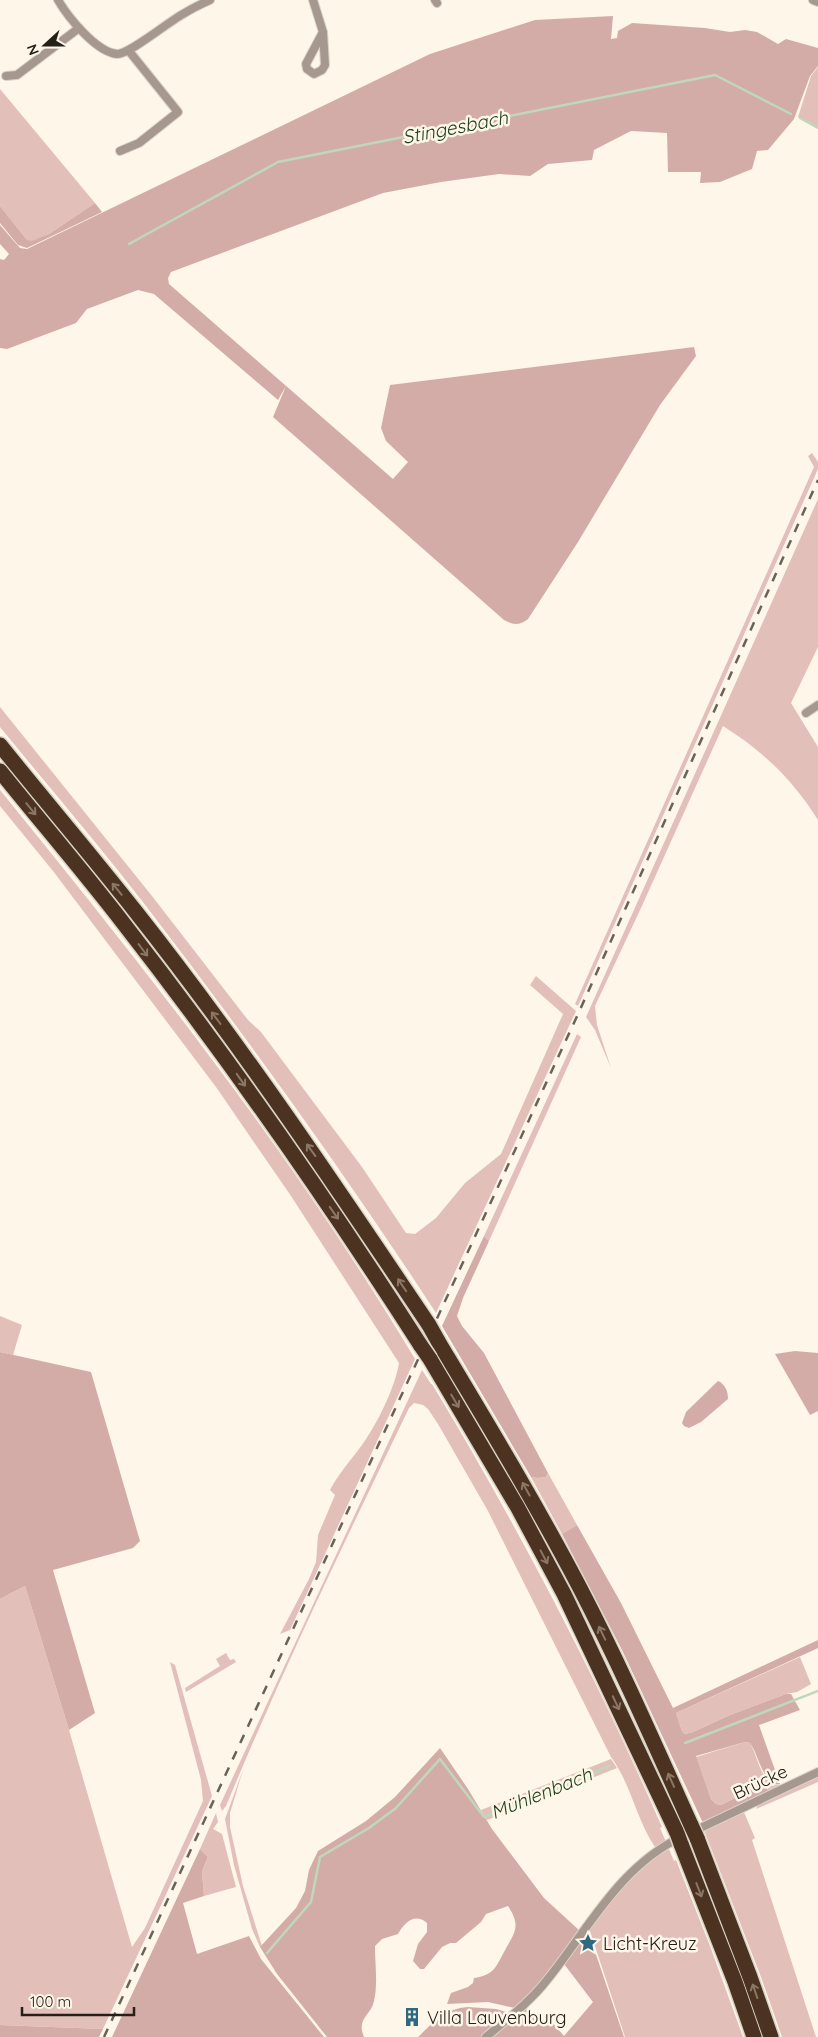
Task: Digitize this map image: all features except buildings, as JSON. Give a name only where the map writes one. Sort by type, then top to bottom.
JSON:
[{"type":"highway","points":[[0,745],[137,912],[237,1047],[327,1173],[429,1325],[518,1475],[580,1588],[650,1733],[694,1832],[771,2037]]},
{"type":"highway","points":[[0,772],[124,923],[230,1064],[352,1239],[430,1359],[518,1508],[564,1594],[679,1839],[735,1982],[754,2037]]},
{"type":"street","points":[[58,0],[78,28],[109,52],[116,54],[128,51],[182,14],[210,0]]},
{"type":"street","points":[[313,0],[323,32],[325,65],[322,70],[314,74],[307,69],[306,64],[323,32]]},
{"type":"street","points":[[813,0],[818,2]]},
{"type":"street","points":[[6,76],[16,75],[78,28]]},
{"type":"street","points":[[120,151],[139,143],[178,112],[128,51]]},
{"type":"street","points":[[806,713],[818,705]]},
{"type":"street","name":"Brücke","points":[[486,2037],[541,1987],[613,1891],[640,1862],[671,1842],[818,1772]]},
{"type":"shaded area","points":[[613,16],[611,39],[617,38],[618,31],[632,23],[705,28],[730,32],[745,30],[757,32],[778,44],[786,39],[818,48],[818,66],[810,76],[794,119],[768,150],[757,151],[752,169],[720,182],[700,183],[701,172],[668,172],[667,133],[631,131],[594,150],[592,160],[548,164],[530,176],[499,174],[383,193],[171,272],[168,278],[169,284],[393,479],[408,462],[386,441],[381,428],[390,385],[694,347],[696,356],[660,405],[578,542],[528,619],[522,623],[510,623],[504,620],[273,417],[286,386],[278,400],[154,294],[138,290],[87,309],[76,323],[7,349],[0,348],[0,259],[4,260],[9,254],[0,244],[0,225],[20,248],[27,249],[430,54],[535,20]]},
{"type":"shaded area","points":[[818,67],[818,128],[798,117],[811,76]]},
{"type":"shaded area","points":[[0,89],[95,203],[49,234],[32,242],[27,240],[0,206]]},
{"type":"shaded area","points":[[95,203],[102,212],[27,248],[18,245],[0,223],[0,206],[27,240],[32,241],[49,234]]},
{"type":"shaded area","points":[[812,453],[818,462],[818,469],[578,1006],[575,1004],[814,467],[808,456]]},
{"type":"shaded area","points":[[818,499],[818,647],[791,703],[818,747],[818,820],[788,779],[776,767],[723,726],[595,1006],[597,1025],[611,1068],[595,1030],[586,1017]]},
{"type":"shaded area","points":[[0,707],[152,896],[248,1020],[261,1032],[362,1167],[406,1233],[415,1234],[436,1218],[465,1183],[501,1154],[563,1014],[530,985],[536,976],[576,1011],[436,1313],[295,1106],[184,956],[92,838],[0,727]]},
{"type":"shaded area","points":[[0,790],[110,927],[270,1138],[320,1210],[415,1359],[290,1630],[280,1634],[316,1562],[318,1535],[335,1495],[330,1490],[368,1436],[379,1416],[394,1383],[399,1363],[291,1196],[216,1087],[53,871],[0,806]]},
{"type":"shaded area","points":[[577,1034],[581,1037],[489,1241],[484,1236]]},
{"type":"shaded area","points":[[484,1236],[489,1241],[463,1298],[457,1316],[462,1326],[484,1353],[548,1473],[546,1477],[531,1477],[442,1326]]},
{"type":"shaded area","points":[[0,1316],[22,1325],[13,1355],[0,1352]]},
{"type":"shaded area","points":[[795,1351],[818,1353],[818,1411],[810,1415],[775,1354]]},
{"type":"shaded area","points":[[0,1352],[91,1372],[140,1541],[133,1548],[53,1570],[95,1713],[69,1730],[25,1586],[0,1599]]},
{"type":"shaded area","points":[[422,1370],[495,1492],[554,1602],[610,1713],[662,1827],[660,1828],[666,1842],[655,1847],[648,1836],[624,1779],[611,1757],[488,1511],[428,1409],[423,1405],[414,1403],[409,1408],[338,1556],[269,1705],[226,1806],[222,1811],[220,1805]]},
{"type":"shaded area","points":[[718,1381],[726,1388],[728,1399],[701,1422],[689,1428],[684,1426],[682,1423],[686,1412]]},
{"type":"shaded area","points":[[548,1473],[577,1525],[562,1534],[531,1477],[546,1477]]},
{"type":"shaded area","points":[[577,1525],[621,1603],[673,1708],[818,1640],[818,1648],[676,1713],[682,1731],[685,1734],[730,1715],[786,1694],[791,1694],[800,1710],[759,1725],[780,1784],[774,1784],[769,1780],[750,1743],[745,1742],[696,1756],[711,1799],[716,1804],[721,1805],[755,1788],[756,1783],[760,1782],[769,1791],[703,1823],[622,1650],[562,1534]]},
{"type":"shaded area","points":[[25,1586],[132,1947],[145,1928],[203,1801],[201,1780],[170,1662],[175,1665],[212,1796],[103,2029],[0,2025],[0,1599]]},
{"type":"shaded area","points":[[226,1653],[230,1660],[234,1659],[236,1662],[186,1692],[185,1688],[220,1666],[216,1659]]},
{"type":"shaded area","points":[[800,1657],[811,1684],[797,1692],[786,1694],[730,1715],[693,1732],[685,1734],[682,1731],[676,1713]]},
{"type":"shaded area","points":[[745,1742],[750,1743],[765,1777],[774,1784],[781,1785],[769,1791],[760,1782],[756,1783],[755,1788],[721,1805],[716,1804],[711,1799],[696,1757]]},
{"type":"shaded area","points":[[440,1748],[492,1829],[544,1898],[580,1931],[539,1985],[515,2008],[488,2002],[447,2004],[451,1993],[468,1987],[473,1983],[474,1978],[489,1973],[496,1967],[515,1930],[515,1919],[508,1906],[486,1914],[481,1922],[456,1943],[450,1943],[442,1947],[424,1969],[420,1969],[413,1961],[418,1944],[427,1932],[427,1923],[418,1919],[410,1920],[398,1934],[382,1939],[375,1946],[375,1994],[372,2006],[363,2021],[362,2031],[364,2037],[327,2037],[277,1974],[260,1947],[296,1908],[305,1891],[309,1870],[318,1851],[366,1821],[395,1797]]},
{"type":"shaded area","points":[[611,1759],[617,1768],[487,1820],[481,1810]]},
{"type":"shaded area","points":[[243,1770],[230,1813],[230,1827],[243,1886],[262,1946],[260,1947],[252,1929],[234,1865],[225,1819]]},
{"type":"shaded area","points":[[818,1775],[818,1782],[756,1809],[760,1802]]},
{"type":"shaded area","points":[[743,1810],[755,1838],[752,1840],[816,2037],[782,2037],[761,1977],[704,1830]]},
{"type":"shaded area","points":[[216,1813],[218,1822],[213,1829],[222,1834],[236,1887],[204,1896],[202,1871],[208,1857],[200,1849]]},
{"type":"shaded area","points":[[668,1847],[674,1861],[676,1860],[710,1946],[743,2037],[625,2037],[589,1928],[635,1874]]},
{"type":"shaded area","points":[[200,1849],[208,1857],[202,1871],[204,1896],[183,1903],[197,1954],[249,1936],[261,1959],[324,2037],[112,2037]]},
{"type":"shaded area","points":[[588,1931],[624,2037],[490,2037],[527,2006],[537,2018],[551,2021],[564,2036],[593,2002],[564,1964]]},
{"type":"shaded area","points":[[468,2007],[496,2009],[510,2013],[481,2037],[418,2037],[446,2013]]},
{"type":"shaded area","points":[[0,2025],[103,2029],[99,2037],[0,2037]]},
{"type":"waterway","name":"Stingesbach","points":[[129,244],[278,162],[715,75],[791,114]]},
{"type":"waterway","name":"Stingesbach","points":[[800,118],[818,128]]},
{"type":"waterway","name":"Mühlenbach","points":[[685,1743],[818,1691]]},
{"type":"waterway","name":"Mühlenbach","points":[[267,1953],[311,1902],[320,1857],[369,1828],[396,1808],[440,1759],[484,1817],[610,1766]]},
{"type":"railway","points":[[104,2037],[579,1012],[818,480]]},
{"type":"place","name":"Licht-Kreuz","points":[[588,1943]]},
{"type":"place","name":"Villa Lauvenburg","points":[[412,2017]]}]
